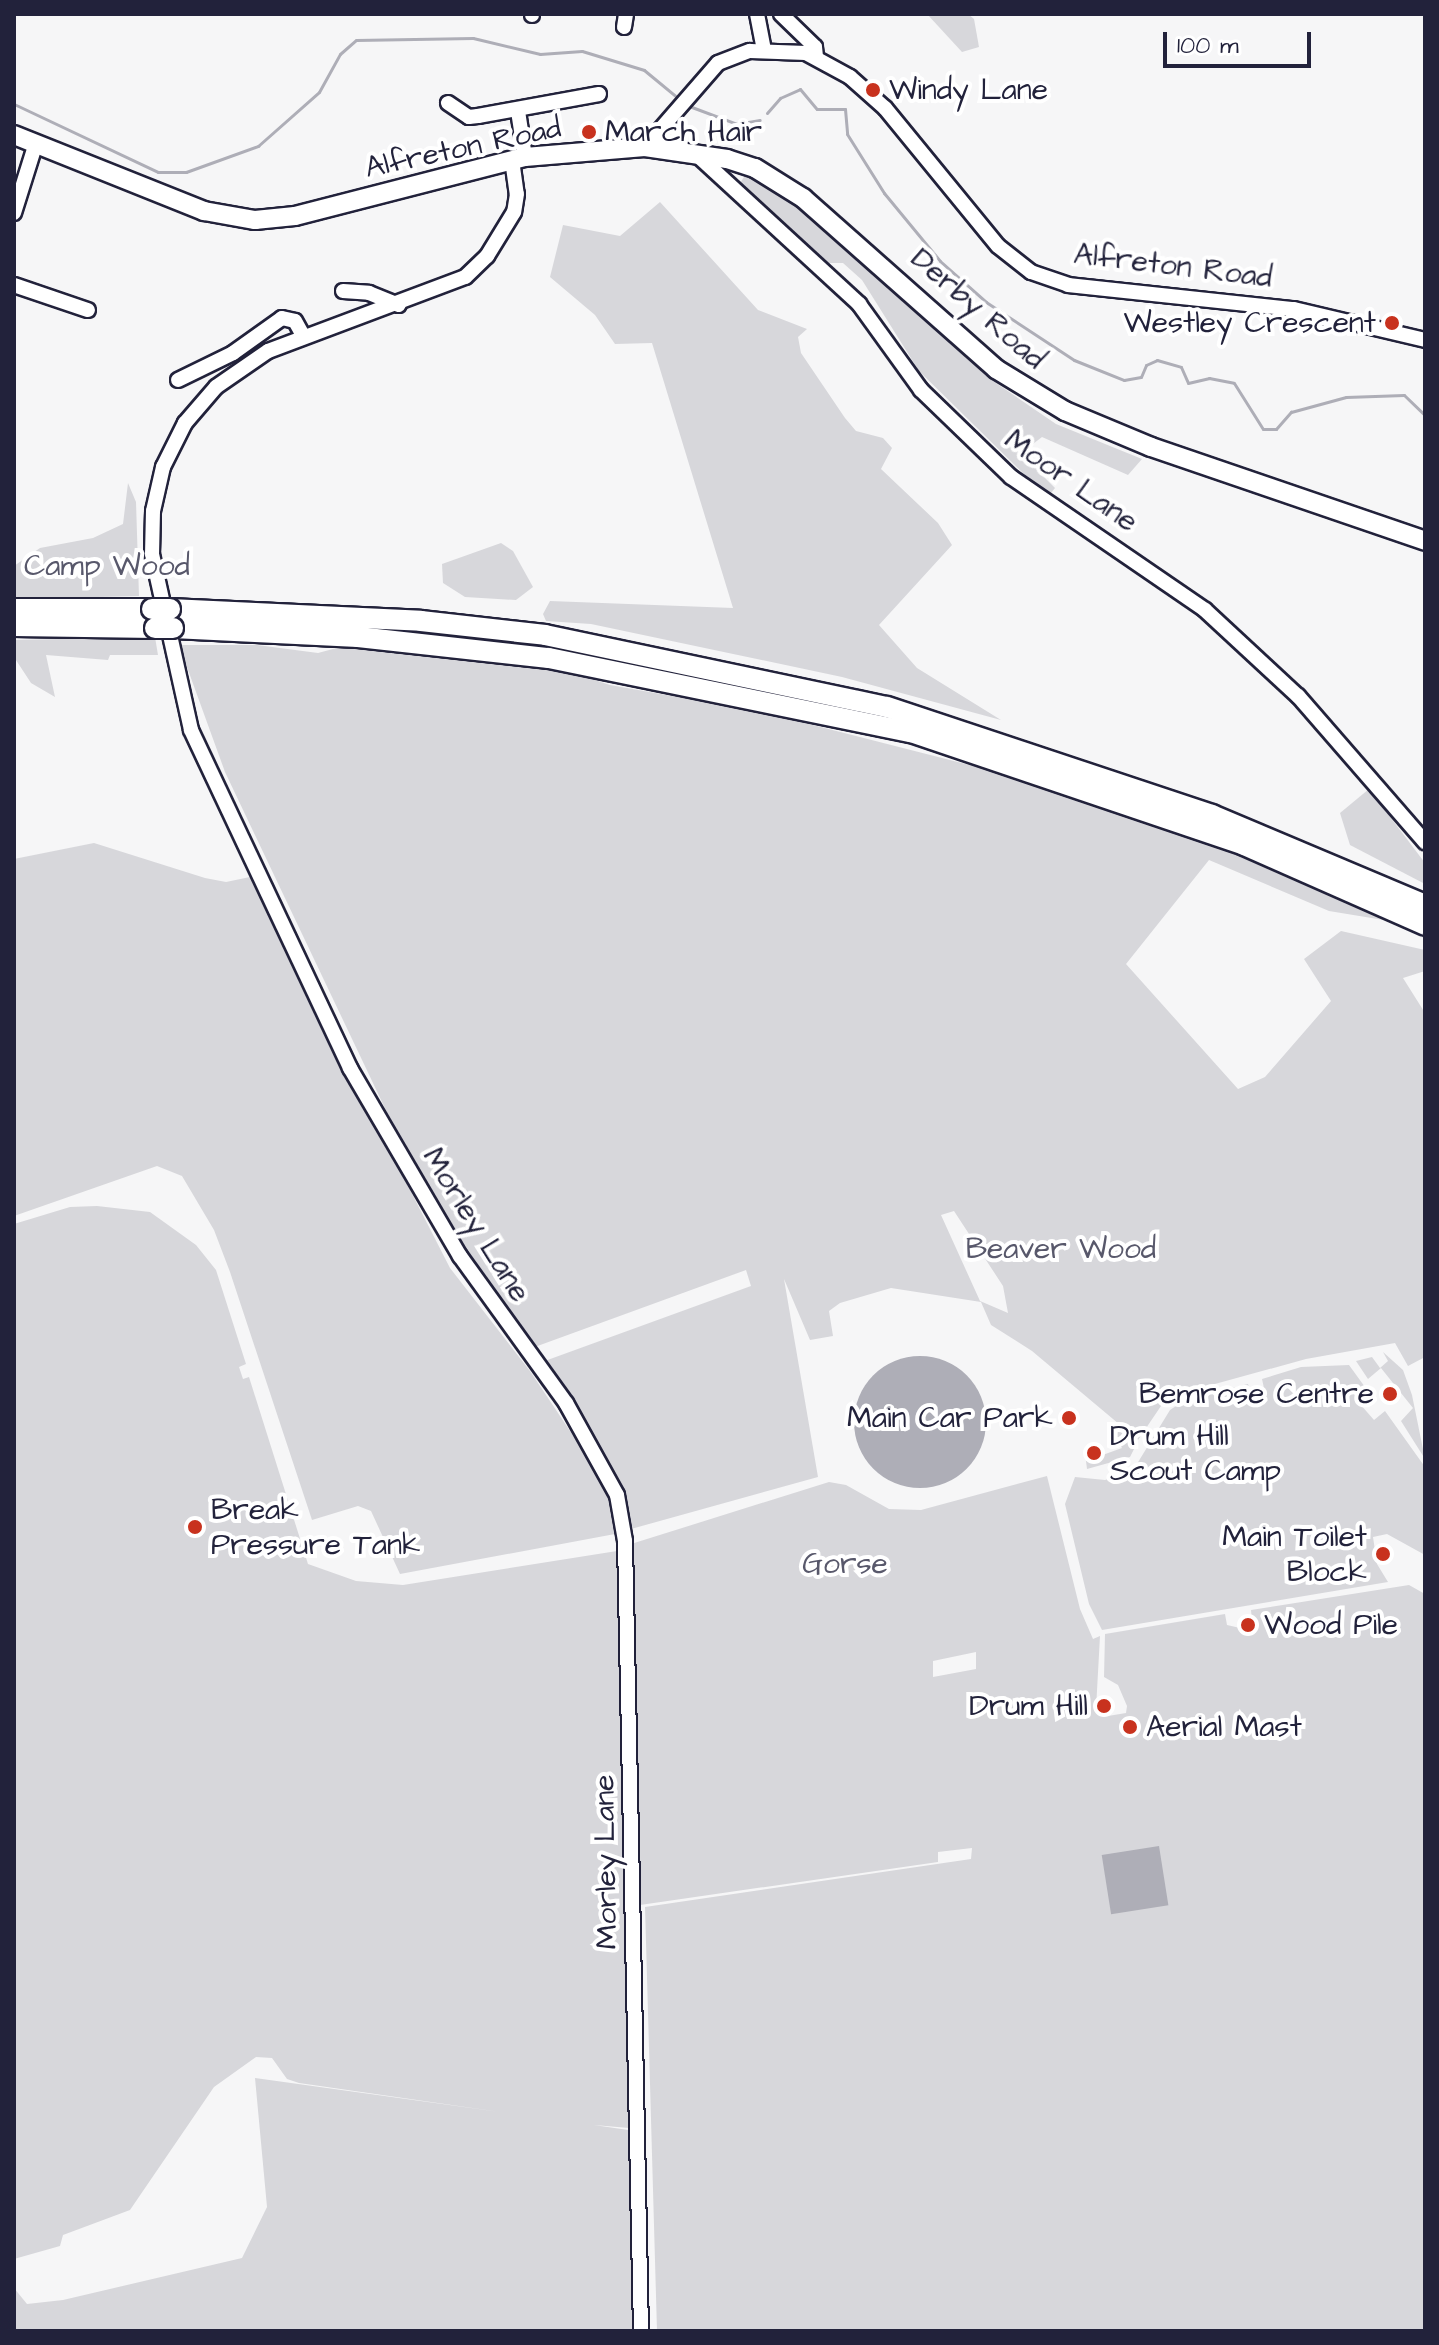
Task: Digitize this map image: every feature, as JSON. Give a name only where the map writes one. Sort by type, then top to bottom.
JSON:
[{"type":"highway","points":[[14,609],[162,619],[549,658],[911,732],[1244,845],[1425,925]]},
{"type":"highway","points":[[14,626],[162,619],[421,621],[545,635],[887,707],[1212,815],[1425,905]]},
{"type":"main road","name":"Alfreton Road","points":[[14,135],[204,211],[255,220],[302,215],[519,159],[645,147]]},
{"type":"main road","name":"Derby Road","points":[[645,147],[696,154],[755,168],[803,198],[996,369],[1065,411],[1151,447],[1425,541]]},
{"type":"street","points":[[757,14],[764,50]]},
{"type":"street","points":[[781,14],[815,47],[816,57]]},
{"type":"street","name":"Alfreton Road","points":[[645,147],[707,73],[731,57],[764,50],[816,57],[850,77],[885,108],[914,138],[998,246],[1031,272],[1068,285],[1281,307],[1425,340]]},
{"type":"street","points":[[448,103],[469,117],[518,111],[599,94]]},
{"type":"street","name":"Morley Lane","points":[[518,111],[519,159],[514,212],[487,256],[454,285],[304,337],[232,373],[178,433],[158,481],[153,511],[157,590],[191,730],[350,1068],[460,1256],[566,1403],[617,1495],[625,1541],[641,2331]]},
{"type":"street","points":[[14,213],[36,143]]},
{"type":"street","name":"Moor Lane","points":[[696,154],[859,304],[921,390],[1011,477],[1205,610],[1298,696],[1425,842]]},
{"type":"street","points":[[14,285],[88,310]]},
{"type":"street","points":[[343,291],[369,293],[399,305]]},
{"type":"street","points":[[178,380],[233,353],[282,318],[295,321],[304,337]]},
{"type":"green space","points":[[927,14],[968,14],[974,19],[979,47],[962,52]]},
{"type":"green space","points":[[746,174],[807,206],[993,381],[1056,424],[1142,459],[1128,475],[1042,437],[1029,447],[1039,472],[1055,488],[1051,493],[1028,478],[919,371],[862,280],[843,263],[825,263],[812,254],[745,193],[740,183]]},
{"type":"green space","points":[[660,202],[758,310],[807,329],[798,337],[801,353],[845,418],[856,431],[883,438],[892,448],[881,469],[938,523],[952,545],[879,625],[917,668],[1001,720],[842,677],[591,624],[546,621],[543,614],[550,601],[733,608],[652,343],[615,344],[595,315],[550,277],[563,225],[620,236]]},
{"type":"green space","name":"Camp Wood","points":[[128,483],[136,502],[139,596],[14,599],[14,566],[40,548],[93,538],[123,524]]},
{"type":"green space","points":[[501,543],[513,551],[533,587],[516,600],[465,597],[443,583],[442,564]]},
{"type":"green space","points":[[155,637],[158,655],[110,655],[108,660],[46,655],[55,697],[31,683],[14,657],[14,640]]},
{"type":"green space","name":"Beaver Wood","points":[[179,645],[257,645],[318,653],[344,646],[505,663],[567,671],[610,685],[762,712],[1083,794],[1221,842],[1408,924],[1329,911],[1209,860],[1126,964],[1238,1089],[1265,1077],[1331,1001],[1304,959],[1341,931],[1425,950],[1425,971],[1403,978],[1425,1013],[1425,1357],[1408,1366],[1395,1343],[1306,1359],[1175,1395],[1161,1406],[1138,1440],[1032,1351],[991,1325],[981,1302],[891,1288],[840,1303],[829,1311],[833,1336],[810,1340],[784,1279],[818,1477],[631,1529],[619,1479],[542,1362],[751,1286],[746,1270],[532,1348],[470,1265],[402,1144],[225,772]],"holes":[[[954,1211],[1003,1286],[1008,1313],[980,1301],[941,1215]]]},
{"type":"green space","points":[[1369,789],[1425,863],[1425,884],[1350,845],[1340,813]]},
{"type":"green space","points":[[94,843],[205,878],[226,882],[250,877],[450,1268],[530,1371],[592,1464],[609,1498],[615,1534],[400,1574],[371,1511],[358,1506],[312,1520],[230,1272],[214,1230],[182,1176],[157,1166],[14,1216],[14,859]]},
{"type":"green space","points":[[97,1206],[150,1212],[196,1245],[216,1270],[246,1364],[239,1367],[243,1379],[249,1377],[308,1564],[356,1581],[403,1585],[617,1551],[629,2128],[594,2125],[635,2131],[638,2331],[14,2331],[14,2288],[27,2304],[63,2300],[242,2258],[267,2207],[255,2078],[500,2112],[299,2083],[287,2079],[272,2058],[256,2057],[214,2087],[130,2210],[63,2235],[60,2246],[14,2259],[14,1224],[70,1207]]},
{"type":"green space","points":[[1383,1352],[1403,1370],[1412,1395],[1425,1459],[1401,1421],[1413,1408],[1381,1368],[1368,1379],[1356,1361],[1372,1357],[1380,1368],[1388,1361]]},
{"type":"green space","points":[[1349,1365],[1370,1394],[1360,1404],[1374,1420],[1385,1411],[1425,1467],[1425,1555],[1387,1534],[1373,1537],[1377,1564],[1388,1582],[1102,1630],[1089,1604],[1065,1504],[1075,1477],[1105,1480],[1132,1472],[1170,1410],[1185,1400],[1248,1384],[1252,1397],[1265,1393],[1262,1379],[1301,1367]]},
{"type":"green space","points":[[1120,1431],[1135,1447],[1130,1457],[1087,1469],[1086,1461],[1122,1448],[1114,1434]]},
{"type":"green space","name":"Gorse","points":[[1047,1476],[1080,1609],[1093,1639],[1100,1636],[1096,1709],[1108,1716],[1126,1713],[1127,1706],[1118,1685],[1104,1677],[1105,1634],[1225,1614],[1227,1625],[1253,1631],[1251,1610],[1409,1585],[1425,1594],[1425,2331],[657,2331],[645,1907],[971,1859],[972,1848],[938,1852],[938,1862],[640,1905],[631,1544],[829,1482],[846,1485],[889,1509],[921,1510]],"holes":[[[976,1652],[976,1669],[933,1677],[933,1661]]]},
{"type":"shaded area","points":[[920,1356],[945,1361],[967,1375],[981,1397],[986,1422],[981,1447],[967,1469],[945,1483],[920,1488],[895,1483],[873,1469],[859,1447],[854,1422],[859,1397],[873,1375],[895,1361]]},
{"type":"shaded area","points":[[1159,1846],[1168,1905],[1111,1914],[1102,1855]]},
{"type":"waterway","points":[[14,104],[158,172],[186,172],[258,146],[319,92],[340,54],[356,40],[473,38],[540,54],[582,51],[644,70],[679,99]]},
{"type":"waterway","points":[[767,113],[780,98],[800,89],[817,109],[845,109],[847,134],[884,193],[940,261],[986,302],[1074,360],[1124,380],[1141,377],[1146,365],[1157,360],[1181,367],[1188,383],[1209,378],[1234,383],[1263,429],[1276,429],[1291,412],[1346,397],[1404,395],[1425,415]]},
{"type":"waterway","points":[[689,106],[737,124],[760,120]]},
{"type":"place","name":"Windy Lane","points":[[873,90]]},
{"type":"place","name":"March Hair","points":[[589,132]]},
{"type":"place","name":"Westley Crescent","points":[[1392,323]]},
{"type":"place","name":"Bemrose Centre","points":[[1390,1394]]},
{"type":"place","name":"Main Car Park","points":[[1069,1418]]},
{"type":"place","name":"Drum Hill Scout Camp","points":[[1094,1453]]},
{"type":"place","name":"Break Pressure Tank","points":[[195,1527]]},
{"type":"place","name":"Main Toilet Block","points":[[1383,1554]]},
{"type":"place","name":"Wood Pile","points":[[1248,1625]]},
{"type":"place","name":"Drum Hill","points":[[1104,1706]]},
{"type":"place","name":"Aerial Mast","points":[[1130,1727]]}]
